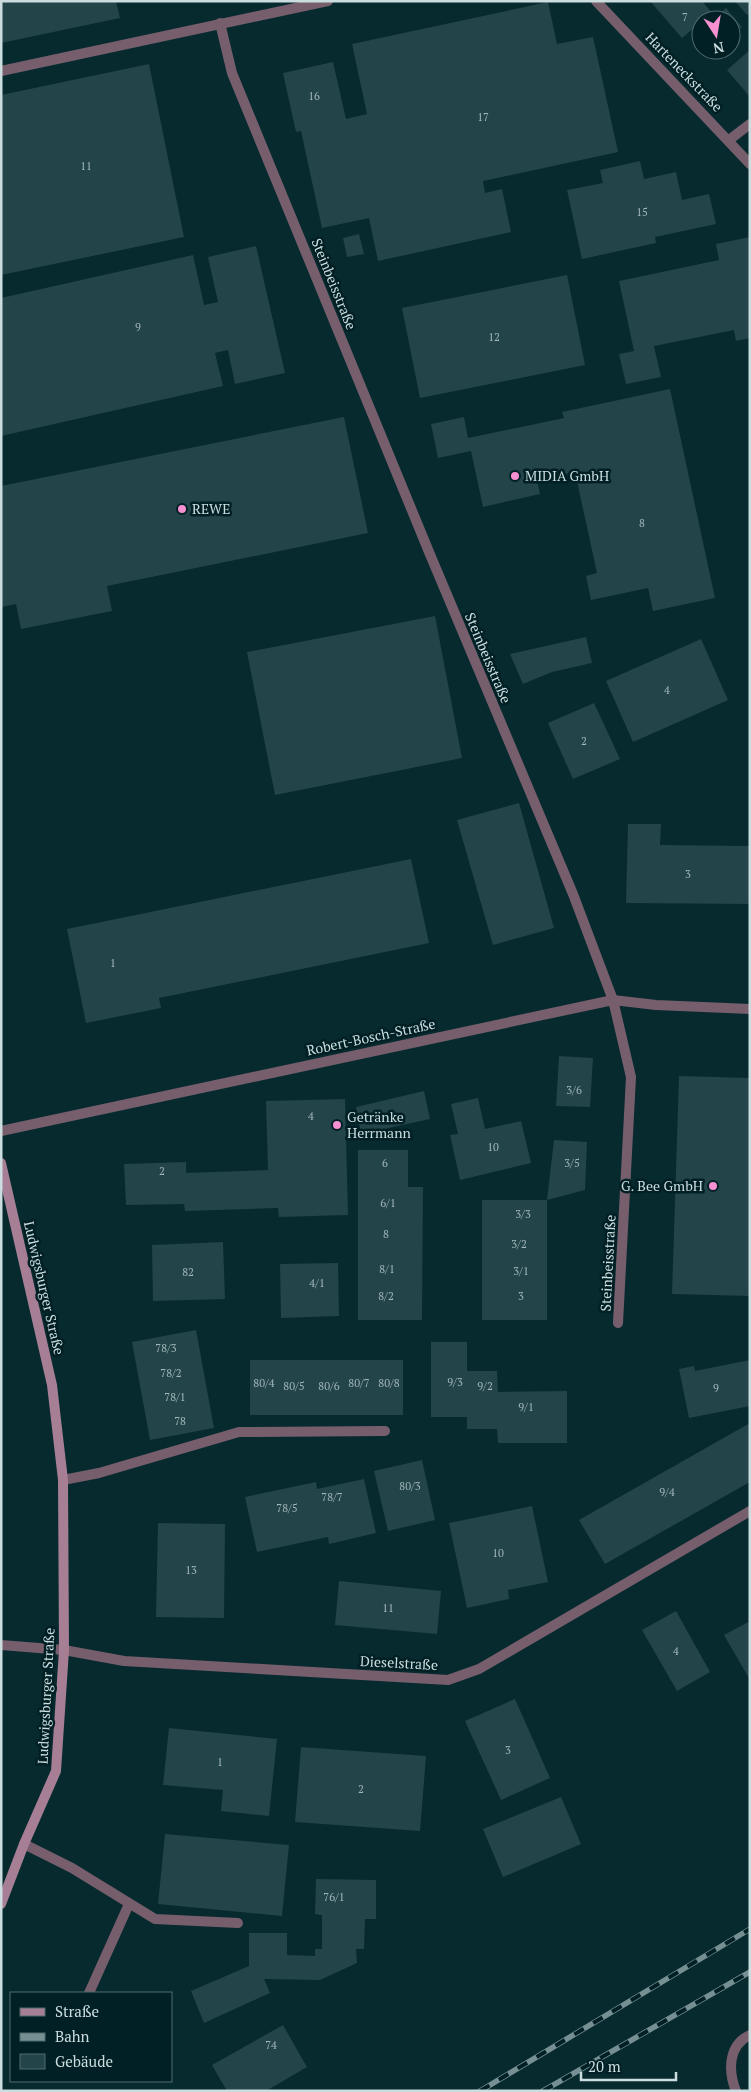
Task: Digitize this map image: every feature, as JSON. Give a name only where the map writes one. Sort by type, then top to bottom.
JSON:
[{"type":"main road","name":"Ludwigsburger Straße","points":[[1,1162],[52,1385],[63,1480],[64,1650],[56,1771],[24,1844],[1,1904]]},
{"type":"street","points":[[1,71],[328,1]]},
{"type":"street","name":"Harteneckstraße","points":[[596,1],[750,164]]},
{"type":"street","name":"Steinbeisstraße","points":[[220,23],[232,72],[429,552],[573,894],[613,1000],[631,1077],[618,1323]]},
{"type":"street","points":[[729,140],[750,124]]},
{"type":"street","name":"Robert-Bosch-Straße","points":[[1,1130],[613,1000],[656,1005],[750,1009]]},
{"type":"street","points":[[63,1480],[99,1473],[239,1432],[385,1430]]},
{"type":"street","name":"Dieselstraße","points":[[1,1645],[64,1650],[124,1661],[448,1680],[479,1669],[750,1511]]},
{"type":"street","points":[[24,1844],[72,1868],[155,1919],[238,1923]]},
{"type":"street","points":[[89,1992],[130,1904]]},
{"type":"street","points":[[736,2091],[731,2078],[730,2067],[734,2052],[744,2038],[750,2035]]},
{"type":"building","points":[[1,1],[116,1],[120,18],[1,43]]},
{"type":"building","points":[[650,1],[702,1],[710,10],[691,10],[691,30],[682,38]]},
{"type":"building","points":[[735,1],[750,1],[750,13],[747,15]]},
{"type":"building","points":[[548,2],[557,44],[593,37],[618,152],[483,181],[485,193],[502,189],[511,232],[378,261],[369,218],[322,228],[301,131],[296,132],[283,73],[333,62],[346,119],[367,114],[352,44]]},
{"type":"building","points":[[750,50],[750,97],[727,70],[741,60]]},
{"type":"building","points":[[149,64],[184,237],[1,275],[1,95]]},
{"type":"building","points":[[640,161],[644,179],[676,172],[682,200],[709,194],[716,224],[655,237],[656,243],[582,259],[567,190],[603,183],[600,170]]},
{"type":"building","points":[[359,234],[364,254],[347,257],[343,238]]},
{"type":"building","points":[[750,237],[750,338],[736,341],[734,330],[654,346],[661,377],[626,384],[619,354],[634,351],[619,281],[719,260],[716,244]]},
{"type":"building","points":[[256,246],[285,373],[235,384],[228,350],[215,353],[223,386],[1,436],[1,298],[193,255],[204,305],[218,302],[208,257]]},
{"type":"building","points":[[567,275],[585,365],[420,398],[402,308]]},
{"type":"building","points":[[670,389],[715,598],[653,611],[648,588],[591,600],[586,576],[597,573],[575,472],[537,480],[540,494],[483,507],[471,451],[438,458],[431,424],[464,417],[468,438],[564,418],[562,412]]},
{"type":"building","name":"REWE","points":[[344,417],[368,533],[107,586],[112,611],[21,629],[16,604],[1,607],[1,486]]},
{"type":"building","points":[[435,616],[462,758],[275,795],[247,652]]},
{"type":"building","points":[[586,637],[592,663],[552,672],[523,684],[510,654]]},
{"type":"building","points":[[701,639],[728,700],[633,742],[606,681]]},
{"type":"building","points":[[594,703],[620,759],[573,779],[548,723]]},
{"type":"building","points":[[519,803],[554,928],[493,945],[457,820]]},
{"type":"building","points":[[628,824],[661,824],[660,845],[750,846],[750,904],[626,903]]},
{"type":"building","points":[[411,859],[429,943],[159,998],[161,1008],[86,1023],[67,929]]},
{"type":"building","points":[[559,1056],[593,1058],[590,1107],[556,1106]]},
{"type":"building","name":"G. Bee GmbH","points":[[679,1076],[750,1078],[750,1296],[672,1294]]},
{"type":"building","points":[[424,1091],[430,1119],[361,1134],[356,1107]]},
{"type":"building","points":[[478,1098],[485,1129],[521,1121],[531,1163],[460,1180],[450,1135],[458,1134],[451,1104]]},
{"type":"building","points":[[345,1099],[348,1215],[279,1217],[278,1208],[185,1211],[184,1204],[126,1205],[124,1164],[186,1162],[186,1173],[268,1170],[266,1101]]},
{"type":"building","points":[[554,1140],[587,1142],[585,1190],[547,1200]]},
{"type":"building","points":[[358,1150],[408,1150],[408,1187],[423,1187],[422,1320],[358,1320]]},
{"type":"building","points":[[482,1200],[547,1200],[547,1320],[482,1320]]},
{"type":"building","points":[[223,1242],[225,1299],[153,1301],[152,1245]]},
{"type":"building","points":[[338,1263],[339,1316],[281,1318],[280,1264]]},
{"type":"building","points":[[196,1330],[214,1428],[150,1440],[132,1342]]},
{"type":"building","points":[[431,1342],[467,1342],[467,1371],[497,1371],[498,1392],[567,1391],[567,1443],[498,1443],[497,1429],[467,1429],[467,1417],[431,1417]]},
{"type":"building","points":[[250,1360],[403,1360],[403,1415],[250,1415]]},
{"type":"building","points":[[750,1360],[750,1406],[689,1418],[679,1369],[694,1366],[695,1371]]},
{"type":"building","points":[[750,1423],[750,1482],[605,1564],[579,1520]]},
{"type":"building","points":[[422,1460],[435,1520],[388,1531],[374,1471]]},
{"type":"building","points":[[364,1479],[376,1533],[329,1544],[328,1537],[257,1552],[245,1497],[316,1482],[317,1489]]},
{"type":"building","points":[[532,1506],[548,1582],[508,1590],[509,1599],[467,1608],[449,1523]]},
{"type":"building","points":[[158,1523],[225,1524],[224,1618],[156,1617]]},
{"type":"building","points":[[339,1581],[441,1591],[437,1634],[335,1625]]},
{"type":"building","points":[[676,1611],[710,1672],[677,1691],[642,1630]]},
{"type":"building","points":[[750,1621],[750,1680],[724,1635]]},
{"type":"building","points":[[515,1699],[550,1778],[501,1800],[465,1721]]},
{"type":"building","points":[[169,1728],[277,1739],[269,1816],[221,1811],[223,1790],[163,1785]]},
{"type":"building","points":[[301,1747],[426,1756],[420,1831],[295,1822]]},
{"type":"building","points":[[561,1797],[581,1844],[503,1877],[483,1829]]},
{"type":"building","points":[[165,1834],[289,1845],[282,1916],[158,1904]]},
{"type":"building","points":[[316,1879],[376,1880],[376,1919],[365,1919],[364,1949],[356,1949],[357,1963],[320,1980],[264,1979],[270,1993],[204,2023],[191,1991],[249,1966],[249,1933],[287,1933],[287,1955],[315,1956],[315,1949],[322,1949],[322,1915],[315,1914]]},
{"type":"building","points":[[283,2025],[307,2067],[266,2091],[227,2091],[212,2065]]},
{"type":"railway","points":[[480,2091],[750,1929]]},
{"type":"railway","points":[[543,2091],[750,1972]]},
{"type":"place","name":"MIDIA GmbH","points":[[515,476]]},
{"type":"place","name":"REWE","points":[[182,509]]},
{"type":"place","name":"Getränke Herrmann","points":[[337,1125]]},
{"type":"place","name":"G. Bee GmbH","points":[[713,1186]]}]
